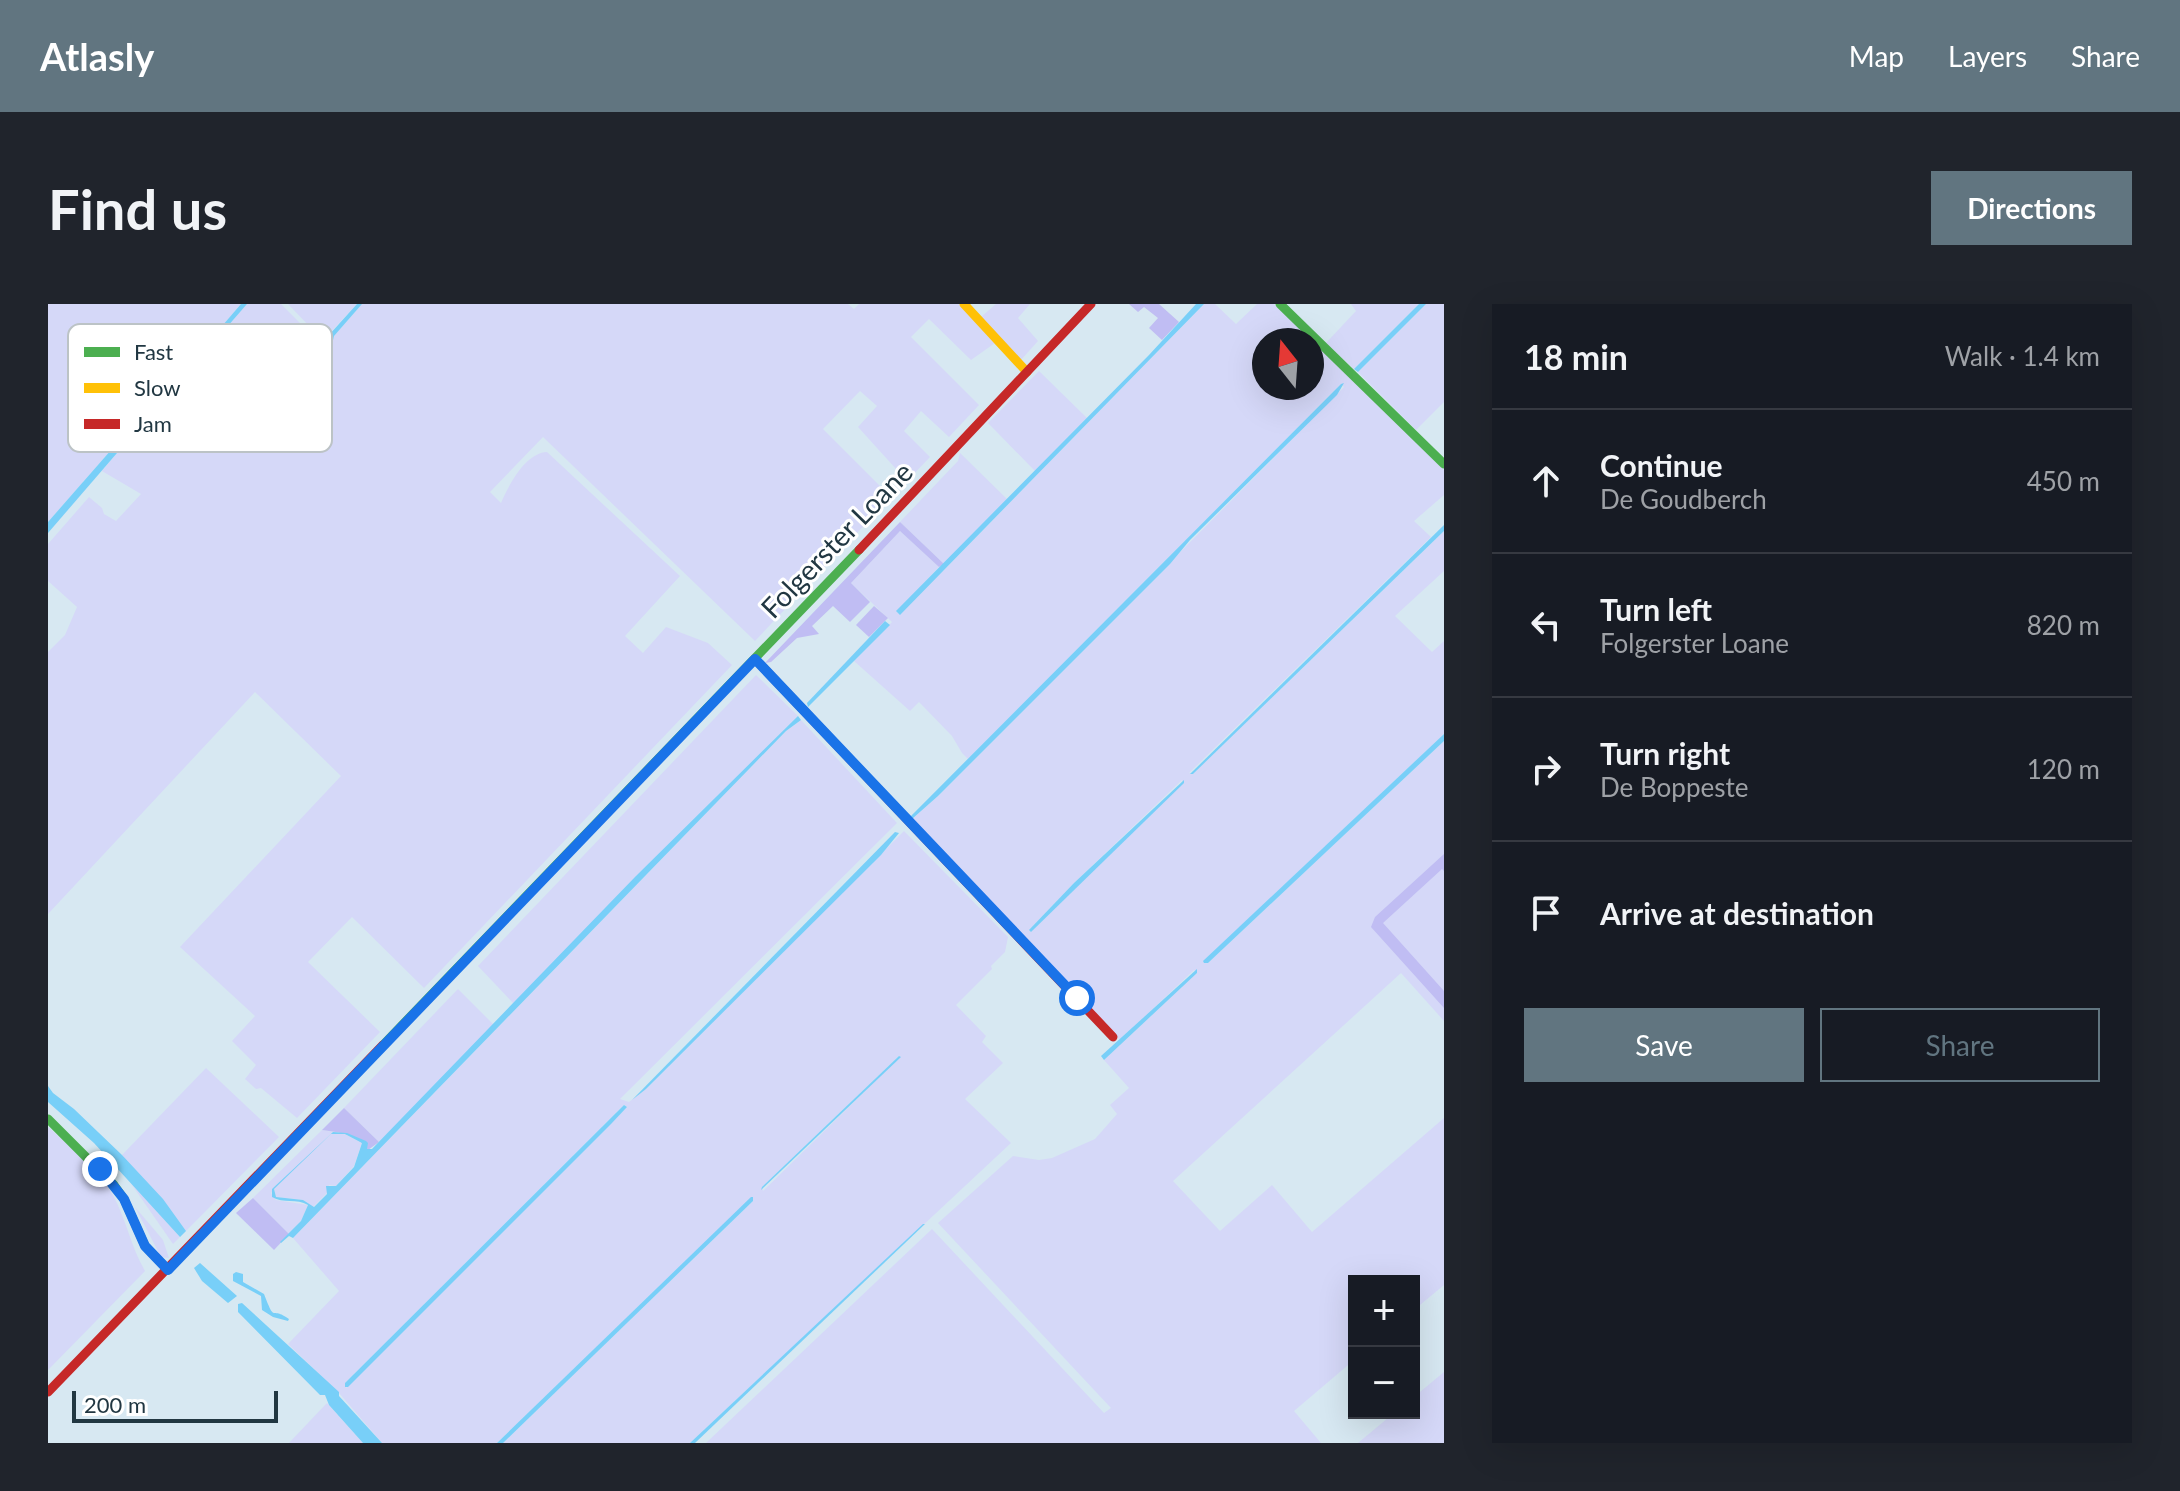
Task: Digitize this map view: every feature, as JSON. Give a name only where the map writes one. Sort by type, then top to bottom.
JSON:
[{"type":"main road","points":[[964,304],[1027,372]]},
{"type":"main road","name":"Folgerster Loane","points":[[48,1392],[755,659],[1091,304]]},
{"type":"main road","points":[[1280,304],[1444,464]]},
{"type":"main road","points":[[755,659],[1113,1037]]},
{"type":"main road","points":[[48,1119],[114,1185],[124,1199],[145,1246],[168,1270]]},
{"type":"shaded area","points":[[48,304],[241,304],[224,324],[68,324],[68,452],[109,452],[48,522]]},
{"type":"shaded area","points":[[241,304],[247,304],[230,324],[224,324]]},
{"type":"shaded area","points":[[247,304],[281,304],[301,324],[230,324]]},
{"type":"shaded area","points":[[288,304],[357,304],[332,331],[332,324],[307,324]]},
{"type":"shaded area","points":[[357,304],[362,304],[334,336],[332,344],[332,332]]},
{"type":"shaded area","points":[[362,304],[848,304],[854,309],[859,304],[959,304],[995,343],[971,360],[929,319],[911,337],[979,405],[949,437],[921,411],[904,431],[930,457],[907,481],[858,427],[877,406],[860,391],[823,429],[891,497],[755,641],[543,437],[490,492],[501,503],[525,464],[547,452],[680,576],[625,636],[643,653],[666,627],[708,643],[732,665],[424,988],[352,917],[308,962],[380,1032],[297,1118],[261,1088],[256,1089],[245,1079],[256,1065],[232,1041],[255,1016],[180,947],[341,776],[255,692],[48,914],[48,652],[65,635],[77,607],[48,581],[48,544],[89,497],[102,508],[104,514],[116,521],[141,494],[102,471],[118,452],[332,452],[332,344],[334,336]]},
{"type":"shaded area","points":[[996,304],[1030,304],[1018,318],[1038,341],[1021,360],[981,317]]},
{"type":"shaded area","points":[[1129,304],[1159,304],[1179,322],[1162,340],[1149,328],[1158,318],[1144,307],[1138,312]]},
{"type":"shaded area","points":[[1196,304],[1204,304],[900,615],[896,611]]},
{"type":"shaded area","points":[[1204,304],[1215,304],[1236,324],[1257,304],[1274,304],[1299,328],[1252,328],[1252,400],[1324,400],[1324,353],[1444,470],[1444,495],[1414,521],[1431,537],[1189,773],[1193,774],[1444,531],[1444,571],[1395,616],[1432,652],[1444,641],[1444,734],[1203,962],[1208,963],[1444,741],[1444,1021],[1401,973],[1173,1181],[1220,1231],[1272,1185],[1312,1232],[1444,1118],[1444,1285],[1420,1305],[1420,1275],[1348,1275],[1348,1365],[1294,1411],[1321,1443],[706,1443],[932,1229],[1104,1413],[1111,1408],[938,1223],[1013,1156],[1039,1160],[1052,1158],[1095,1139],[1117,1114],[1110,1105],[1129,1088],[1104,1060],[1197,973],[1194,970],[1120,1040],[912,819],[1344,387],[1341,384],[968,759],[952,736],[919,702],[910,711],[854,661],[892,622],[851,583],[900,531],[939,567],[919,588],[943,571]],"holes":[[[1182,780],[1183,783],[1029,930],[1074,883]]]},
{"type":"shaded area","points":[[1351,304],[1419,304],[1354,369],[1326,343],[1356,311]]},
{"type":"shaded area","points":[[1419,304],[1426,304],[1358,372],[1354,369]]},
{"type":"shaded area","points":[[1426,304],[1444,304],[1444,402],[1416,430],[1358,372]]},
{"type":"shaded area","points":[[1039,371],[1087,418],[1035,471],[988,423]]},
{"type":"shaded area","points":[[1344,383],[1337,395],[1190,540],[1170,564],[912,819],[911,816]]},
{"type":"shaded area","points":[[109,452],[118,452],[48,533],[48,522]]},
{"type":"shaded area","points":[[960,453],[1008,500],[944,564],[900,522],[958,461]]},
{"type":"shaded area","points":[[900,522],[944,564],[939,567],[900,531],[851,583],[870,602],[850,622],[833,606],[812,626],[819,634],[797,638],[771,662],[765,663]]},
{"type":"shaded area","points":[[1444,525],[1444,531],[1190,774]]},
{"type":"shaded area","points":[[874,606],[888,618],[869,637],[856,625]]},
{"type":"shaded area","points":[[885,621],[890,625],[808,707],[807,703]]},
{"type":"shaded area","points":[[756,675],[798,716],[514,1004],[478,966]]},
{"type":"shaded area","points":[[798,716],[801,720],[786,731],[293,1238],[289,1236],[281,1243],[301,1221],[308,1205],[276,1199],[272,1197],[272,1189],[333,1132],[347,1133],[366,1141],[367,1149],[372,1149],[635,877]],"holes":[[[331,1134],[345,1134],[362,1143],[354,1167],[336,1186],[326,1186],[327,1194],[314,1207],[303,1200],[276,1197],[274,1189]]]},
{"type":"shaded area","points":[[801,720],[897,823],[620,1099],[629,1102],[646,1089],[904,831],[1008,937],[1005,952],[991,966],[992,969],[956,1005],[986,1036],[982,1042],[1003,1063],[965,1099],[1011,1143],[690,1443],[503,1443],[753,1201],[752,1197],[497,1443],[382,1443],[339,1393],[288,1344],[339,1291],[293,1238],[786,731]],"holes":[[[900,1057],[763,1191],[762,1187]],[[624,1105],[627,1107],[346,1388],[345,1383]]]},
{"type":"shaded area","points":[[1444,734],[1444,741],[1208,963],[1204,963],[1203,961]]},
{"type":"shaded area","points":[[1184,780],[1031,932],[1029,930],[1074,883]]},
{"type":"shaded area","points":[[895,832],[899,833],[881,855],[632,1100]]},
{"type":"shaded area","points":[[1444,854],[1444,871],[1442,869],[1383,923],[1444,991],[1444,1008],[1371,927],[1375,917]]},
{"type":"shaded area","points":[[1197,969],[1197,973],[1104,1060],[1101,1056]]},
{"type":"shaded area","points":[[458,989],[494,1025],[379,1142],[344,1108]]},
{"type":"shaded area","points":[[901,1057],[761,1190],[762,1187]]},
{"type":"shaded area","points":[[206,1068],[279,1137],[186,1231],[122,1155]]},
{"type":"shaded area","points":[[48,1086],[122,1155],[163,1199],[186,1231],[180,1237],[94,1143],[48,1102]]},
{"type":"shaded area","points":[[624,1105],[627,1107],[611,1124],[345,1387],[345,1383]]},
{"type":"shaded area","points":[[344,1108],[379,1142],[368,1150],[353,1137],[322,1130]]},
{"type":"shaded area","points":[[48,1127],[107,1185],[145,1271],[48,1370]]},
{"type":"shaded area","points":[[322,1130],[333,1132],[271,1193],[276,1200],[308,1205],[301,1221],[289,1234],[253,1198]]},
{"type":"shaded area","points":[[331,1134],[345,1134],[362,1143],[354,1166],[336,1186],[329,1185],[327,1193],[313,1207],[303,1200],[276,1197],[274,1189]]},
{"type":"shaded area","points":[[130,1182],[180,1237],[173,1244]]},
{"type":"shaded area","points":[[751,1197],[753,1201],[503,1443],[497,1443]]},
{"type":"shaded area","points":[[253,1198],[289,1234],[274,1250],[236,1213]]},
{"type":"shaded area","points":[[135,1207],[163,1240],[169,1258],[161,1257]]},
{"type":"shaded area","points":[[923,1224],[695,1443],[690,1443]]},
{"type":"shaded area","points":[[200,1263],[237,1296],[228,1303],[202,1281],[194,1268]]},
{"type":"shaded area","points":[[236,1272],[243,1274],[243,1282],[264,1294],[272,1312],[283,1315],[288,1321],[262,1310],[261,1296],[233,1281]]},
{"type":"shaded area","points":[[242,1303],[339,1392],[339,1396],[382,1443],[363,1443],[329,1405],[325,1395],[320,1395],[238,1312],[238,1304]]},
{"type":"shaded area","points":[[1444,1372],[1444,1443],[1358,1443],[1387,1419],[1420,1419],[1420,1392]]},
{"type":"shaded area","points":[[327,1403],[363,1443],[289,1443]]},
{"type":"traffic: fast","points":[[1280,304],[1444,464]]},
{"type":"traffic: fast","points":[[383,1045],[859,550]]},
{"type":"traffic: fast","points":[[48,1119],[114,1185],[124,1199],[145,1246],[168,1270]]},
{"type":"traffic: slow","points":[[964,304],[1027,372]]},
{"type":"traffic: jam","points":[[859,550],[1091,304]]},
{"type":"traffic: jam","points":[[755,659],[1113,1037]]},
{"type":"traffic: jam","points":[[48,1392],[383,1045]]},
{"type":"route","points":[[100,1169],[124,1199],[145,1246],[168,1270],[755,659],[1077,998]]}]
